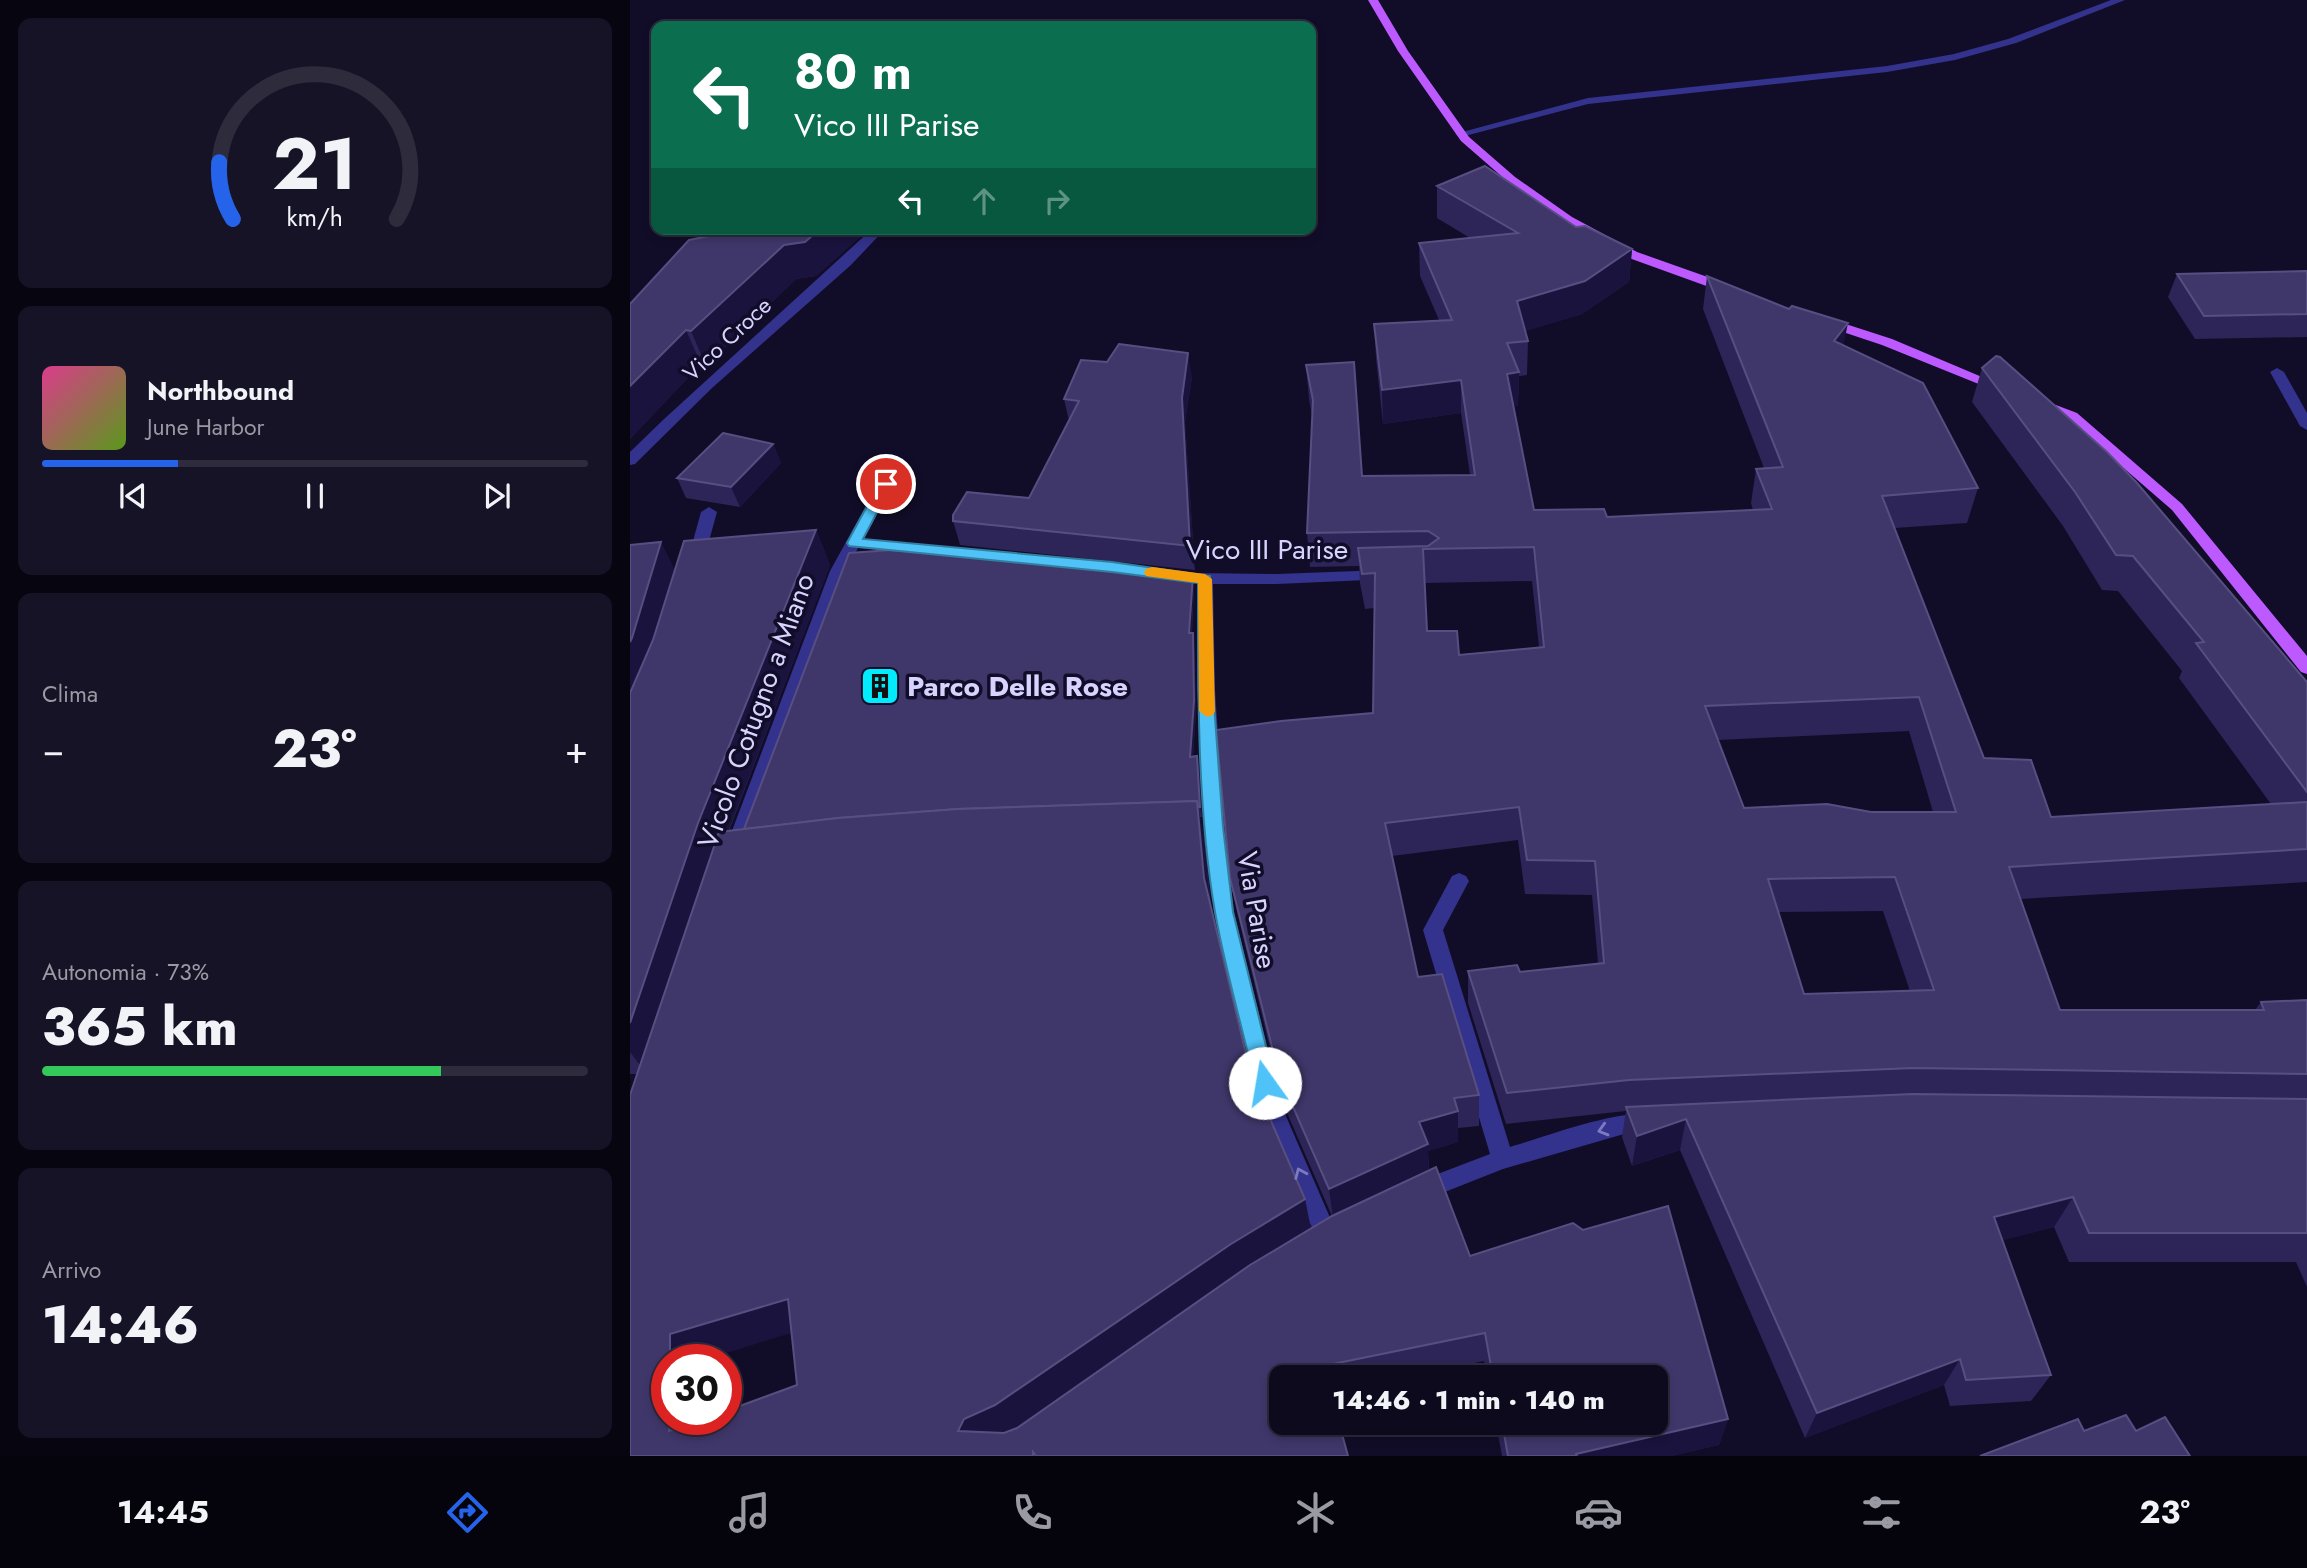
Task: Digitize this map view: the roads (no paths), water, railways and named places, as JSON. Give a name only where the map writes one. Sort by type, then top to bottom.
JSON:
[{"type":"main road","points":[[1373,0],[1403,51],[1461,134],[1511,179],[1568,220],[1633,254],[1737,292]]},
{"type":"main road","points":[[1812,317],[1888,342],[2072,416],[2177,507],[2307,668]]},
{"type":"street","points":[[1461,134],[1588,101],[1887,69],[1955,57],[2012,41],[2120,0]]},
{"type":"street","name":"Vico Croce","points":[[630,461],[661,428],[778,321],[858,253],[874,235]]},
{"type":"street","points":[[2277,372],[2307,426]]},
{"type":"street","name":"Vicolo Cotugno a Miano","points":[[753,855],[728,864],[838,571],[886,484]]},
{"type":"street","points":[[691,575],[709,512]]},
{"type":"street","points":[[854,543],[979,555]]},
{"type":"street","name":"Vico III Parise","points":[[1179,576],[1205,579],[1402,574]]},
{"type":"street","name":"Via Parise","points":[[1205,579],[1208,827],[1224,912],[1271,1107],[1327,1236]]},
{"type":"street","points":[[1459,881],[1433,930],[1503,1158]]},
{"type":"street","points":[[1408,1196],[1503,1158],[1624,1124],[1665,1122]]},
{"type":"street","points":[[1304,1250],[1350,1225]]},
{"type":"place","name":"Parco Delle Rose","points":[[880,686]]}]
